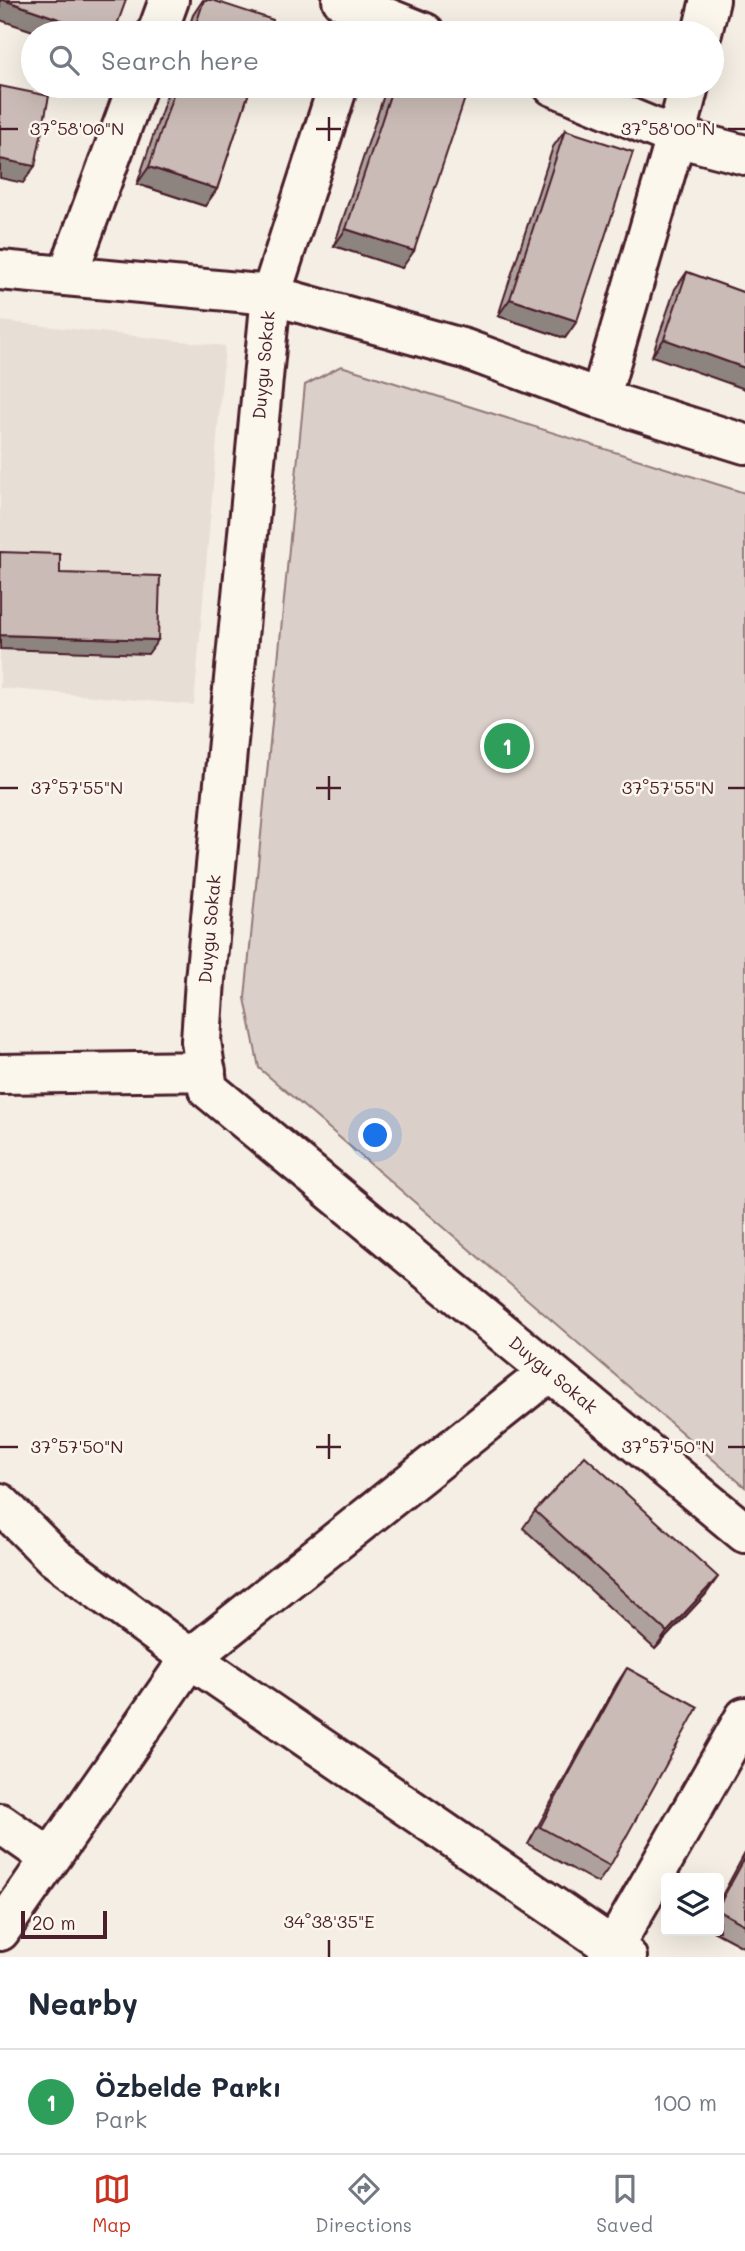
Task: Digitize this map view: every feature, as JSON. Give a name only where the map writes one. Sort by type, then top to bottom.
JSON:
[{"type":"street","points":[[161,21],[169,0]]},
{"type":"street","points":[[705,21],[710,0]]},
{"type":"street","points":[[356,10],[389,21]]},
{"type":"street","points":[[67,276],[133,98]]},
{"type":"street","name":"Duygu Sokak","points":[[334,98],[271,295],[205,980],[201,1041],[208,1088],[745,1533]]},
{"type":"street","points":[[583,98],[677,136],[745,155]]},
{"type":"street","points":[[600,399],[686,98]]},
{"type":"street","points":[[0,270],[271,295],[465,349],[600,399],[745,444]]},
{"type":"street","points":[[0,1074],[206,1070]]},
{"type":"street","points":[[0,1931],[190,1658],[549,1372]]},
{"type":"street","points":[[0,1503],[54,1557],[190,1658],[616,1955],[745,1717]]},
{"type":"street","points":[[0,1823],[50,1858]]},
{"type":"shaded area","points":[[0,321],[225,346],[194,705],[0,688]]},
{"type":"shaded area","points":[[341,366],[745,493],[745,1487],[259,1068],[245,998],[305,385]]},
{"type":"building","points":[[4,0],[126,0],[118,21],[64,21]]},
{"type":"building","points":[[204,0],[212,0],[273,20],[273,21],[197,21]]},
{"type":"building","points":[[0,86],[21,90],[21,98],[49,98],[35,166],[0,159]]},
{"type":"building","points":[[172,98],[247,98],[217,189],[149,167]]},
{"type":"building","points":[[389,98],[465,98],[414,251],[346,229]]},
{"type":"building","points":[[565,130],[633,152],[577,321],[510,299]]},
{"type":"building","points":[[687,272],[745,293],[745,368],[664,339]]},
{"type":"building","points":[[0,552],[60,554],[60,573],[160,576],[158,640],[0,635]]},
{"type":"building","points":[[585,1456],[718,1577],[667,1632],[535,1511]]},
{"type":"building","points":[[627,1668],[698,1707],[610,1866],[540,1827]]},
{"type":"building","points":[[745,1858],[745,1925],[724,1914],[724,1896]]},
{"type":"place","name":"Özbelde Parkı","points":[[507,746]]}]
